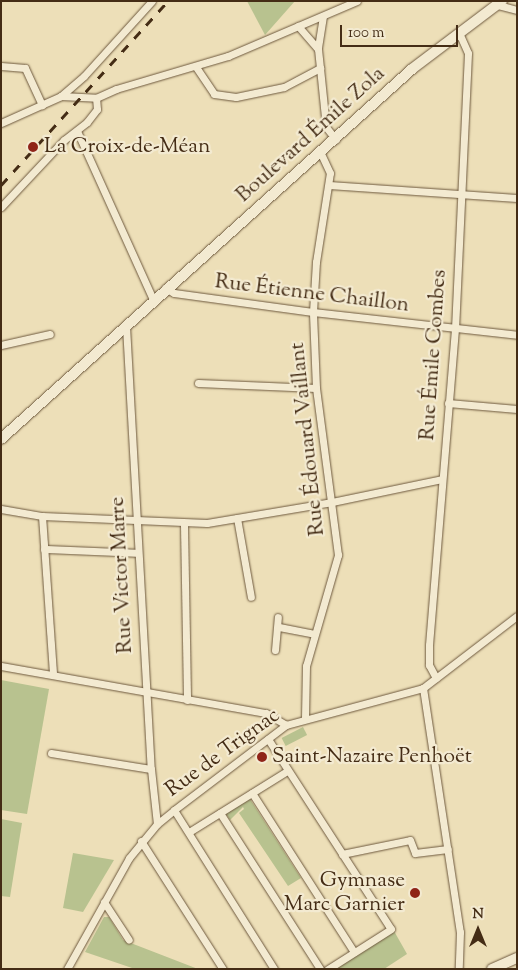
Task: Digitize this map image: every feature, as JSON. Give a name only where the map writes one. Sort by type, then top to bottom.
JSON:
[{"type":"main road","name":"Boulevard Émile Zola","points":[[1,439],[165,288],[321,154],[412,69],[500,3],[509,1]]},
{"type":"main road","points":[[492,969],[517,958]]},
{"type":"street","points":[[1,124],[61,96],[84,76],[152,1]]},
{"type":"street","points":[[61,96],[96,98],[116,89],[196,67],[357,1]]},
{"type":"street","points":[[500,3],[517,10]]},
{"type":"street","points":[[323,16],[318,49],[326,127],[336,140]]},
{"type":"street","points":[[298,26],[318,49]]},
{"type":"street","name":"Rue Émile Combes","points":[[436,678],[428,660],[455,329],[468,53],[460,34]]},
{"type":"street","points":[[1,66],[25,68],[42,105]]},
{"type":"street","points":[[196,67],[214,94],[236,97],[284,87],[320,68]]},
{"type":"street","points":[[1,207],[64,140],[96,112],[96,98]]},
{"type":"street","points":[[77,130],[153,299]]},
{"type":"street","name":"Rue Édouard Vaillant","points":[[305,718],[306,666],[338,555],[316,388],[314,312],[316,262],[330,184],[330,173],[321,154]]},
{"type":"street","points":[[330,184],[517,198]]},
{"type":"street","name":"Rue Étienne Chaillon","points":[[165,288],[174,293],[314,312],[517,335]]},
{"type":"street","name":"Rue Victor Marre","points":[[126,324],[151,769],[157,824]]},
{"type":"street","points":[[1,345],[50,334]]},
{"type":"street","points":[[198,383],[316,388]]},
{"type":"street","points":[[448,403],[517,409]]},
{"type":"street","points":[[1,509],[42,516],[184,525],[332,502],[442,479]]},
{"type":"street","points":[[42,516],[53,675]]},
{"type":"street","points":[[237,518],[251,597]]},
{"type":"street","points":[[184,525],[187,700]]},
{"type":"street","points":[[44,549],[138,553]]},
{"type":"street","name":"Rue de Trignac","points":[[67,969],[104,902],[141,841],[174,810],[286,726],[305,718],[423,688],[517,616]]},
{"type":"street","points":[[275,650],[279,627],[278,617]]},
{"type":"street","points":[[279,627],[314,634]]},
{"type":"street","points":[[1,666],[147,694],[266,713],[286,726]]},
{"type":"street","points":[[423,688],[460,932],[459,969]]},
{"type":"street","points":[[268,739],[391,929],[328,969]]},
{"type":"street","points":[[51,753],[151,769]]},
{"type":"street","points":[[189,832],[287,771]]},
{"type":"street","points":[[252,793],[354,952]]},
{"type":"street","points":[[174,810],[274,969]]},
{"type":"street","points":[[220,813],[320,969]]},
{"type":"street","points":[[342,854],[410,840],[415,853],[448,849]]},
{"type":"street","points":[[141,841],[223,969]]},
{"type":"street","points":[[104,902],[129,940]]},
{"type":"green space","points":[[247,1],[295,1],[265,35]]},
{"type":"green space","points":[[1,680],[49,689],[27,814],[1,810]]},
{"type":"green space","points":[[303,727],[307,735],[286,746],[282,738]]},
{"type":"green space","points":[[250,799],[301,878],[288,886],[239,813],[244,809],[243,807],[230,820],[226,814]]},
{"type":"green space","points":[[1,819],[22,823],[10,897],[1,896]]},
{"type":"green space","points":[[73,853],[114,860],[83,912],[63,908]]},
{"type":"green space","points":[[104,917],[109,917],[123,940],[198,969],[135,969],[85,952]]},
{"type":"green space","points":[[394,931],[407,954],[384,969],[334,969]]},
{"type":"railway","points":[[1,185],[168,1]]},
{"type":"place","name":"La Croix-de-Méan","points":[[33,147]]},
{"type":"place","name":"Saint-Nazaire Penhoët","points":[[262,757]]},
{"type":"place","name":"Gymnase Marc Garnier","points":[[415,893]]}]
